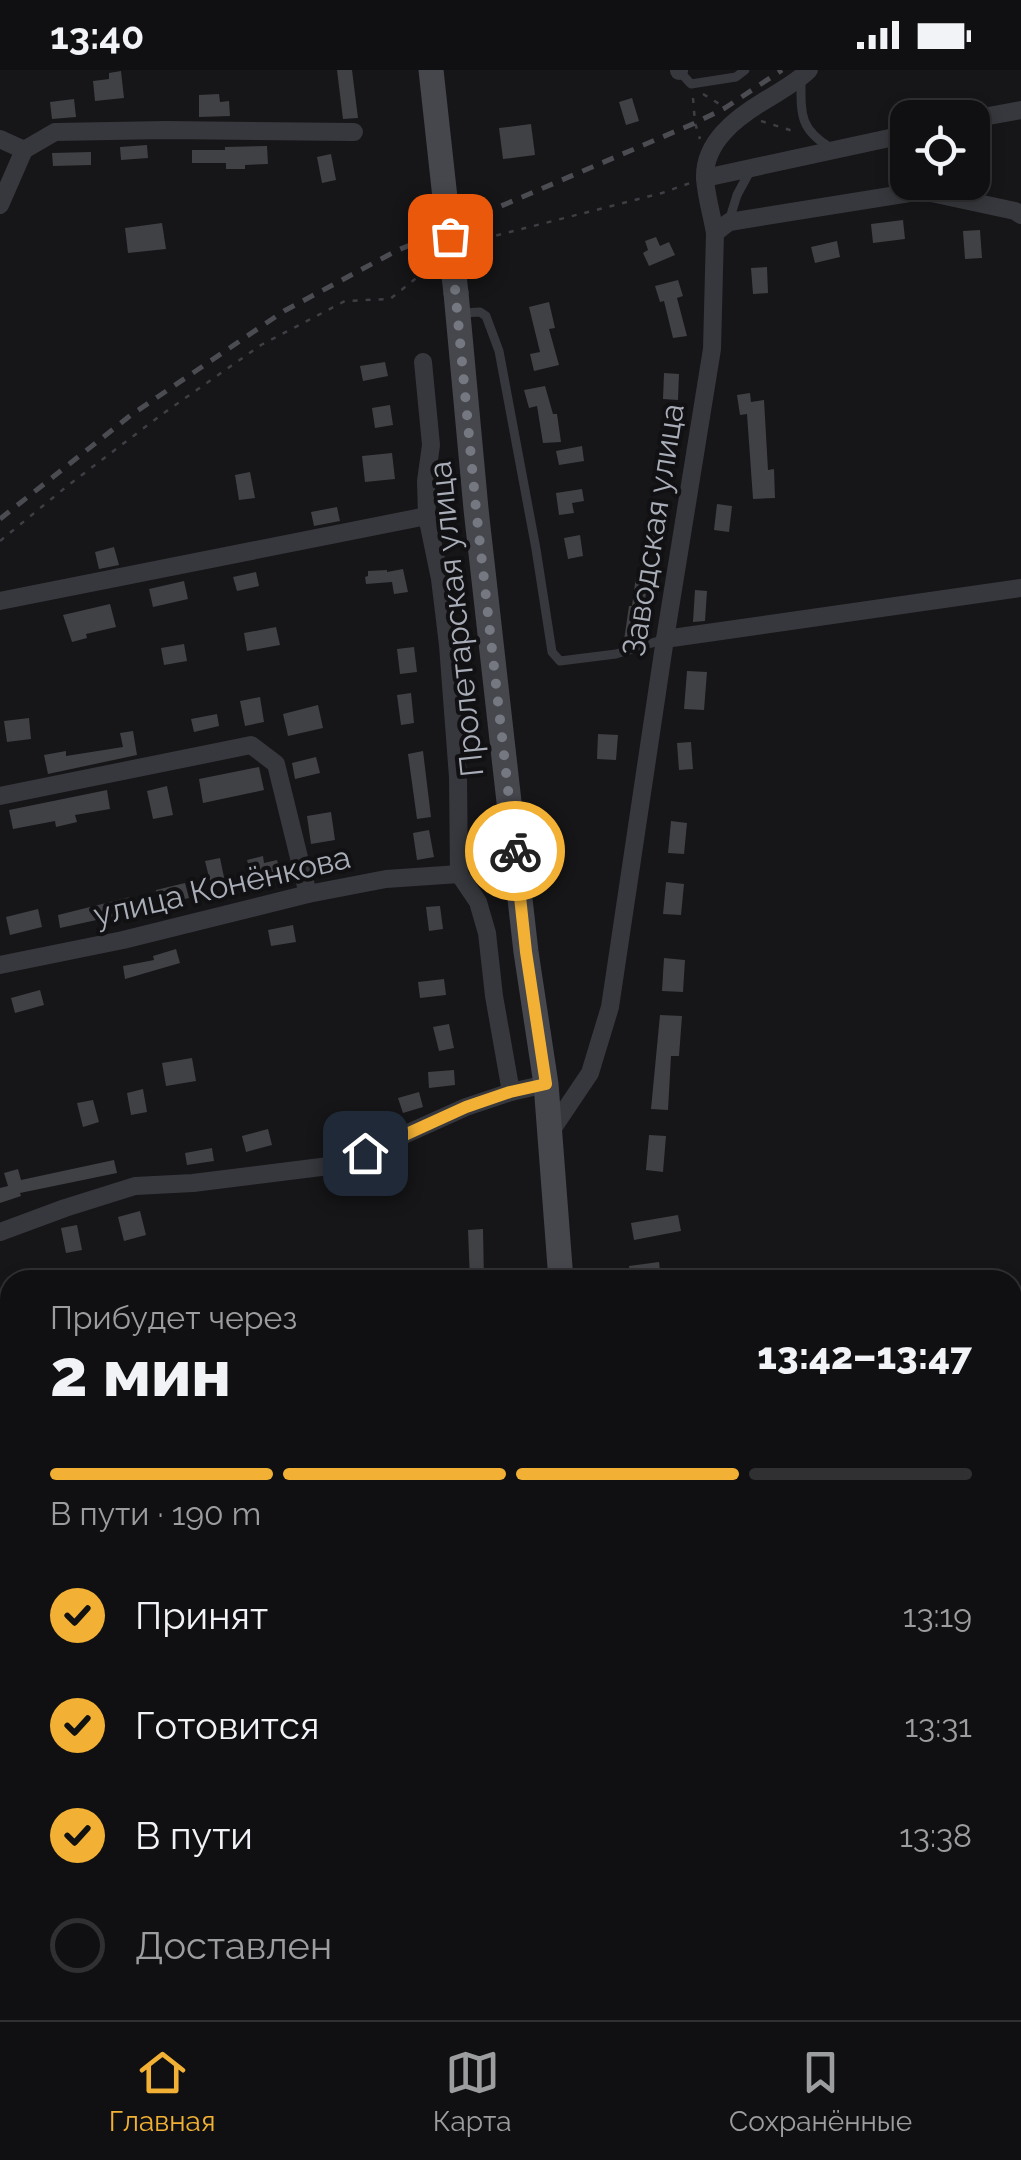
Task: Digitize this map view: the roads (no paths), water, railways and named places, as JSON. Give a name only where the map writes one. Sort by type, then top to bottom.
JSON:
[{"type":"main road","name":"Пролетарская улица","points":[[431,70],[498,713],[546,1084],[560,1270]]},
{"type":"street","points":[[805,74],[740,115],[717,139],[705,178],[890,138]]},
{"type":"street","points":[[990,116],[1021,110]]},
{"type":"street","points":[[0,205],[24,150],[56,132],[354,132]]},
{"type":"street","points":[[0,139],[24,150]]},
{"type":"street","name":"Заводская улица","points":[[549,1134],[590,1073],[610,1008],[664,639],[712,350],[722,227],[705,178]]},
{"type":"street","points":[[722,227],[922,190],[1016,210],[1021,215]]},
{"type":"street","name":"Пролетарская улица","points":[[423,362],[431,445],[427,516],[448,646],[458,777],[459,874],[478,902],[487,933],[510,1092]]},
{"type":"street","points":[[0,602],[427,516]]},
{"type":"street","points":[[664,639],[1021,588]]},
{"type":"street","points":[[0,796],[251,744],[276,764],[308,894]]},
{"type":"street","name":"улица Конёнкова","points":[[0,965],[123,940],[308,894],[386,879],[459,874]]},
{"type":"street","points":[[0,1232],[135,1186],[338,1165],[466,1107],[546,1084]]},
{"type":"lane","points":[[679,70],[692,84],[736,78],[745,70]]},
{"type":"lane","points":[[805,74],[801,112],[812,136],[834,150]]},
{"type":"lane","points":[[722,227],[751,169]]},
{"type":"lane","points":[[457,303],[486,316],[500,351],[552,652],[560,661],[616,654],[664,639]]},
{"type":"railway","points":[[0,519],[131,415],[284,311],[396,251],[695,123],[782,70]]}]
